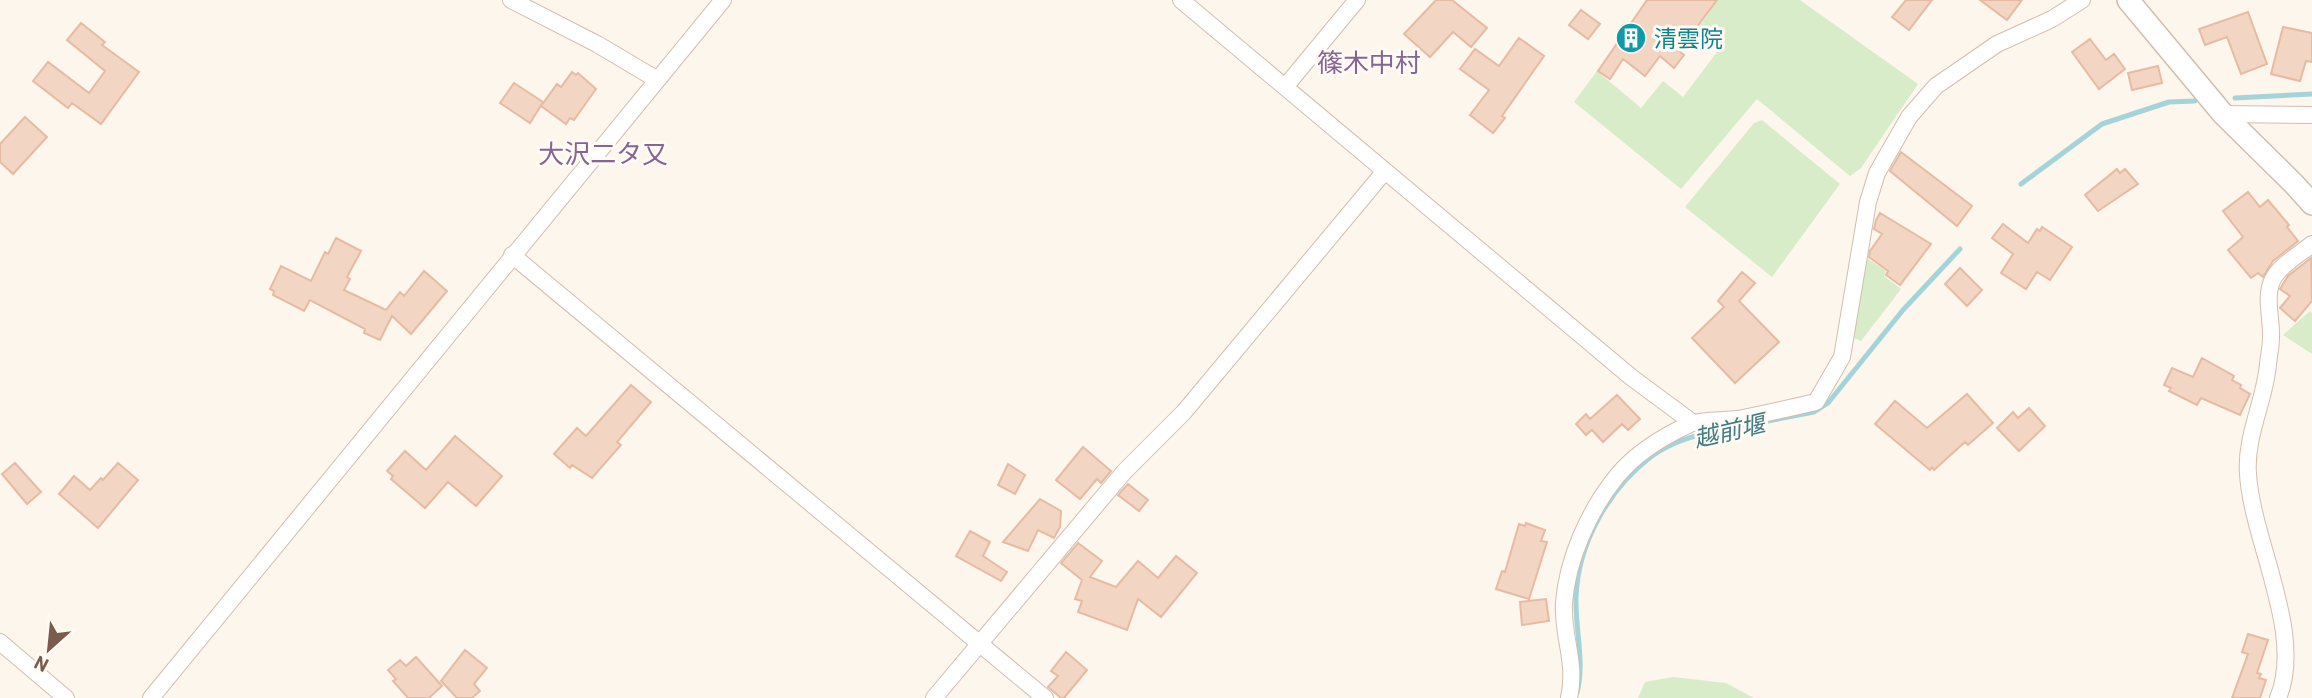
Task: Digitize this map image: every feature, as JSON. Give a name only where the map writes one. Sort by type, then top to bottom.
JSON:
[{"type":"street","points":[[511,0],[597,44],[656,79]]},
{"type":"street","points":[[150,698],[723,0]]},
{"type":"street","points":[[1181,0],[1631,377],[1693,423]]},
{"type":"street","points":[[1285,87],[1357,0]]},
{"type":"street","points":[[1569,698],[1573,679],[1564,605],[1570,571],[1581,539],[1617,475],[1648,448],[1693,423],[1737,419],[1816,402],[1842,356],[1867,202],[1877,173],[1909,117],[1936,86],[1997,44],[2052,19],[2082,0]]},
{"type":"street","points":[[2128,0],[2223,114],[2312,204]]},
{"type":"street","points":[[2223,114],[2312,115]]},
{"type":"street","points":[[934,698],[1124,472],[1184,412],[1385,171]]},
{"type":"street","points":[[2278,698],[2285,672],[2283,620],[2252,503],[2248,472],[2249,447],[2267,377],[2271,337],[2269,289],[2273,278],[2312,244]]},
{"type":"street","points":[[512,255],[1045,698]]},
{"type":"street","points":[[0,642],[66,698]]},
{"type":"green space","points":[[1718,0],[1800,0],[1918,84],[1861,168],[1850,176],[1757,99],[1681,189],[1574,102],[1597,71],[1641,108],[1663,81],[1683,97],[1717,52],[1694,34]]},
{"type":"green space","points":[[1762,120],[1840,184],[1772,277],[1685,207],[1754,123]]},
{"type":"green space","points":[[1862,255],[1886,271],[1884,276],[1901,289],[1861,341],[1852,337]]},
{"type":"green space","points":[[2310,311],[2312,313],[2312,354],[2283,335]]},
{"type":"green space","points":[[1673,677],[1726,683],[1754,698],[1638,698],[1645,682]]},
{"type":"building","points":[[1436,0],[1452,0],[1487,28],[1471,47],[1453,32],[1430,57],[1404,34]]},
{"type":"building","name":"清雲院","points":[[1647,0],[1717,0],[1679,51],[1684,55],[1674,68],[1660,56],[1645,76],[1623,59],[1610,79],[1598,71]]},
{"type":"building","points":[[1906,0],[1932,0],[1909,30],[1892,17]]},
{"type":"building","points":[[1980,0],[2022,0],[2007,20]]},
{"type":"building","points":[[1581,10],[1600,24],[1588,39],[1569,25]]},
{"type":"building","points":[[2248,12],[2267,64],[2241,74],[2227,37],[2205,45],[2199,29]]},
{"type":"building","points":[[81,23],[105,42],[102,45],[139,72],[101,124],[72,103],[68,108],[33,81],[48,62],[89,93],[105,71],[67,40]]},
{"type":"building","points":[[2283,27],[2312,33],[2312,62],[2306,61],[2300,81],[2271,74]]},
{"type":"building","points":[[1519,38],[1544,56],[1493,133],[1470,115],[1489,90],[1460,69],[1475,49],[1499,66]]},
{"type":"building","points":[[2090,39],[2106,60],[2114,54],[2125,69],[2099,89],[2072,52]]},
{"type":"building","points":[[2158,66],[2162,83],[2132,90],[2128,73]]},
{"type":"building","points":[[572,72],[576,75],[578,73],[596,89],[574,120],[570,118],[566,124],[541,106],[557,84],[561,87]]},
{"type":"building","points":[[514,83],[543,102],[530,123],[500,103]]},
{"type":"building","points":[[25,117],[47,137],[13,174],[0,162],[0,144]]},
{"type":"building","points":[[1901,152],[1972,206],[1957,226],[1890,171]]},
{"type":"building","points":[[2117,169],[2120,173],[2125,169],[2138,184],[2098,211],[2085,195]]},
{"type":"building","points":[[2248,192],[2260,207],[2268,200],[2289,225],[2287,227],[2298,241],[2273,261],[2263,277],[2258,273],[2251,278],[2228,250],[2243,237],[2223,211]]},
{"type":"building","points":[[1880,213],[1931,244],[1900,285],[1886,275],[1888,271],[1869,257],[1882,234],[1874,229]]},
{"type":"building","points":[[2003,224],[2028,243],[2037,229],[2040,231],[2042,227],[2072,247],[2050,280],[2037,272],[2026,289],[2001,273],[2013,254],[1992,238]]},
{"type":"building","points":[[336,238],[361,251],[347,277],[350,279],[344,290],[386,310],[400,292],[404,296],[424,271],[447,291],[411,334],[392,316],[380,340],[364,333],[365,329],[310,300],[304,311],[273,295],[274,291],[270,289],[281,266],[311,281],[325,252],[328,254]]},
{"type":"building","points":[[2311,258],[2312,301],[2295,321],[2280,308],[2290,296],[2280,289],[2288,276]]},
{"type":"building","points":[[1960,268],[1982,290],[1967,306],[1945,284]]},
{"type":"building","points":[[1742,272],[1755,283],[1739,301],[1779,342],[1735,383],[1692,338],[1724,307],[1718,301]]},
{"type":"building","points":[[2202,358],[2234,376],[2232,380],[2250,394],[2240,415],[2201,398],[2197,405],[2169,391],[2171,388],[2164,385],[2172,368],[2193,377]]},
{"type":"building","points":[[631,385],[651,402],[617,442],[621,445],[592,478],[572,465],[570,468],[554,454],[577,428],[586,436]]},
{"type":"building","points":[[1967,394],[1993,423],[1968,445],[1965,442],[1934,470],[1932,467],[1930,470],[1875,424],[1895,401],[1927,428]]},
{"type":"building","points":[[1617,395],[1640,419],[1628,430],[1622,424],[1603,442],[1592,430],[1586,435],[1576,424],[1586,414],[1590,419]]},
{"type":"building","points":[[2029,408],[2045,426],[2019,451],[1997,428],[2013,412],[2018,418]]},
{"type":"building","points":[[455,436],[502,476],[476,506],[448,482],[425,508],[391,479],[393,476],[387,471],[405,451],[426,470]]},
{"type":"building","points":[[1083,447],[1111,471],[1101,483],[1097,479],[1080,499],[1056,480]]},
{"type":"building","points":[[15,463],[41,492],[27,504],[2,474]]},
{"type":"building","points":[[118,463],[138,480],[98,528],[59,494],[74,476],[90,490]]},
{"type":"building","points":[[1008,464],[1025,475],[1015,494],[998,485]]},
{"type":"building","points":[[1128,484],[1148,500],[1139,511],[1118,495]]},
{"type":"building","points":[[1040,499],[1061,511],[1060,527],[1054,538],[1038,530],[1028,551],[1003,542]]},
{"type":"building","points":[[1526,523],[1545,530],[1541,541],[1547,542],[1529,599],[1496,589],[1502,571],[1505,572],[1519,524],[1525,526]]},
{"type":"building","points":[[970,531],[990,542],[983,556],[1007,572],[1001,581],[956,556]]},
{"type":"building","points":[[1078,543],[1102,561],[1090,577],[1116,587],[1138,561],[1158,578],[1176,556],[1197,573],[1161,617],[1138,599],[1127,630],[1078,612],[1082,601],[1075,599],[1082,580],[1061,563]]},
{"type":"building","points":[[1546,599],[1549,621],[1522,625],[1520,602]]},
{"type":"building","points":[[2248,634],[2268,640],[2257,673],[2261,674],[2259,678],[2266,680],[2260,698],[2232,698],[2248,654],[2242,652]]},
{"type":"building","points":[[465,650],[487,668],[474,684],[480,691],[472,698],[457,698],[441,681]]},
{"type":"building","points":[[1066,652],[1087,670],[1064,698],[1061,698],[1048,687],[1058,676],[1051,671]]},
{"type":"building","points":[[416,657],[442,686],[429,698],[408,698],[393,681],[396,679],[388,670],[400,660],[406,666]]},
{"type":"waterway","name":"越前堰","points":[[2235,98],[2312,94]]},
{"type":"waterway","points":[[2021,184],[2102,124],[2169,102],[2195,101]]},
{"type":"waterway","name":"越前堰","points":[[1768,421],[1814,412],[1828,403],[1903,310],[1960,249]]},
{"type":"waterway","name":"越前堰","points":[[1577,693],[1580,669],[1576,609],[1578,577],[1590,537],[1599,518],[1622,484],[1652,456],[1683,440],[1738,426]]},
{"type":"place","name":"清雲院","points":[[1631,38]]},
{"type":"district","name":"篠木中村","points":[[1369,61]]},
{"type":"district","name":"大沢二タ又","points":[[603,152]]}]
